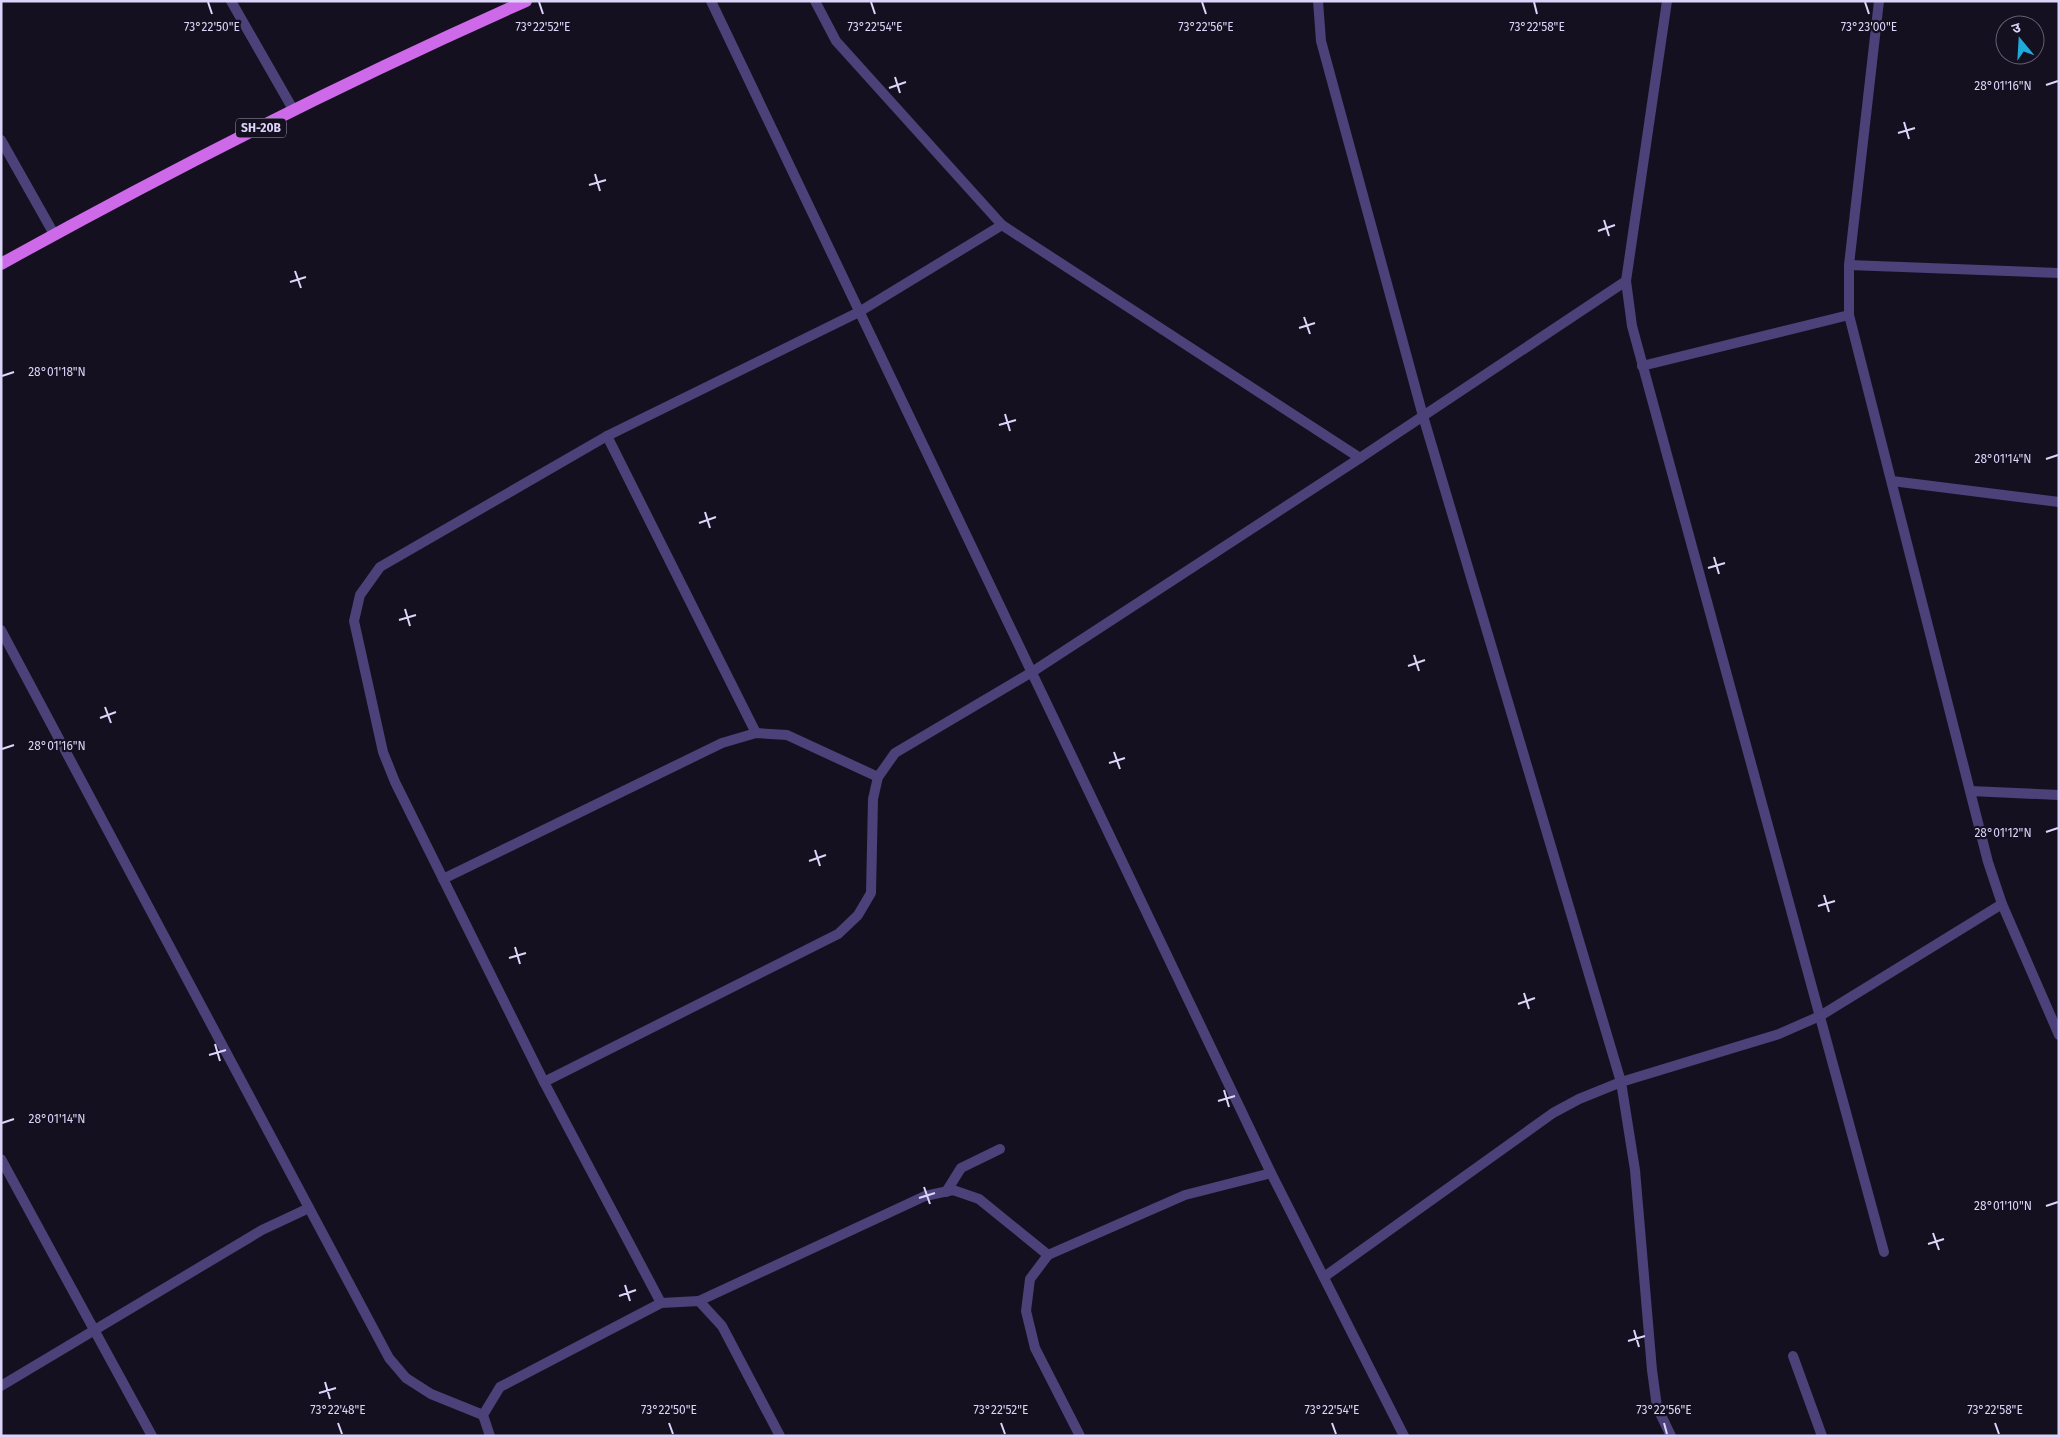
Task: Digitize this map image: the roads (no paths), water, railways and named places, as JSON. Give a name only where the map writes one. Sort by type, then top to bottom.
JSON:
[{"type":"main road","name":"SH-20B","points":[[1,264],[54,234],[294,111],[438,40],[526,1]]},
{"type":"street","points":[[231,1],[294,111]]},
{"type":"street","points":[[711,1],[1271,1173],[1404,1436]]},
{"type":"street","points":[[815,1],[836,41],[1002,225],[1360,458]]},
{"type":"street","points":[[1318,1],[1321,41],[1423,416],[1622,1082],[1635,1170],[1652,1370],[1657,1407],[1671,1436]]},
{"type":"street","points":[[1667,1],[1626,281],[1632,326],[1884,1252]]},
{"type":"street","points":[[1879,1],[1849,265],[1849,315],[1988,862],[2002,904],[2059,1035]]},
{"type":"street","points":[[1,140],[54,234]]},
{"type":"street","points":[[661,1303],[544,1082],[395,782],[383,752],[354,622],[360,595],[380,567],[608,436],[859,312],[1002,225]]},
{"type":"street","points":[[1849,265],[2059,273]]},
{"type":"street","points":[[544,1082],[838,934],[858,915],[871,893],[873,799],[878,777],[895,753],[1032,672],[1360,458],[1626,281]]},
{"type":"street","points":[[1642,366],[1849,315]]},
{"type":"street","points":[[608,436],[756,733]]},
{"type":"street","points":[[1892,482],[2059,502]]},
{"type":"street","points":[[1,630],[389,1358],[406,1378],[431,1394],[484,1415]]},
{"type":"street","points":[[443,879],[722,743],[756,733],[787,735],[878,777]]},
{"type":"street","points":[[1970,791],[2059,795]]},
{"type":"street","points":[[1324,1276],[1553,1113],[1578,1099],[1622,1082],[1779,1034],[1820,1016],[2002,904]]},
{"type":"street","points":[[946,1192],[961,1168],[1000,1149]]},
{"type":"street","points":[[1,1158],[93,1331],[152,1436]]},
{"type":"street","points":[[1080,1436],[1035,1348],[1026,1311],[1030,1279],[1048,1255],[1185,1195],[1271,1173]]},
{"type":"street","points":[[490,1436],[484,1415],[500,1387],[661,1303],[699,1301],[925,1196],[953,1190],[980,1200],[1048,1255]]},
{"type":"street","points":[[1,1386],[262,1230],[309,1208]]},
{"type":"street","points":[[699,1301],[722,1326],[780,1436]]},
{"type":"street","points":[[1793,1356],[1822,1436]]}]
